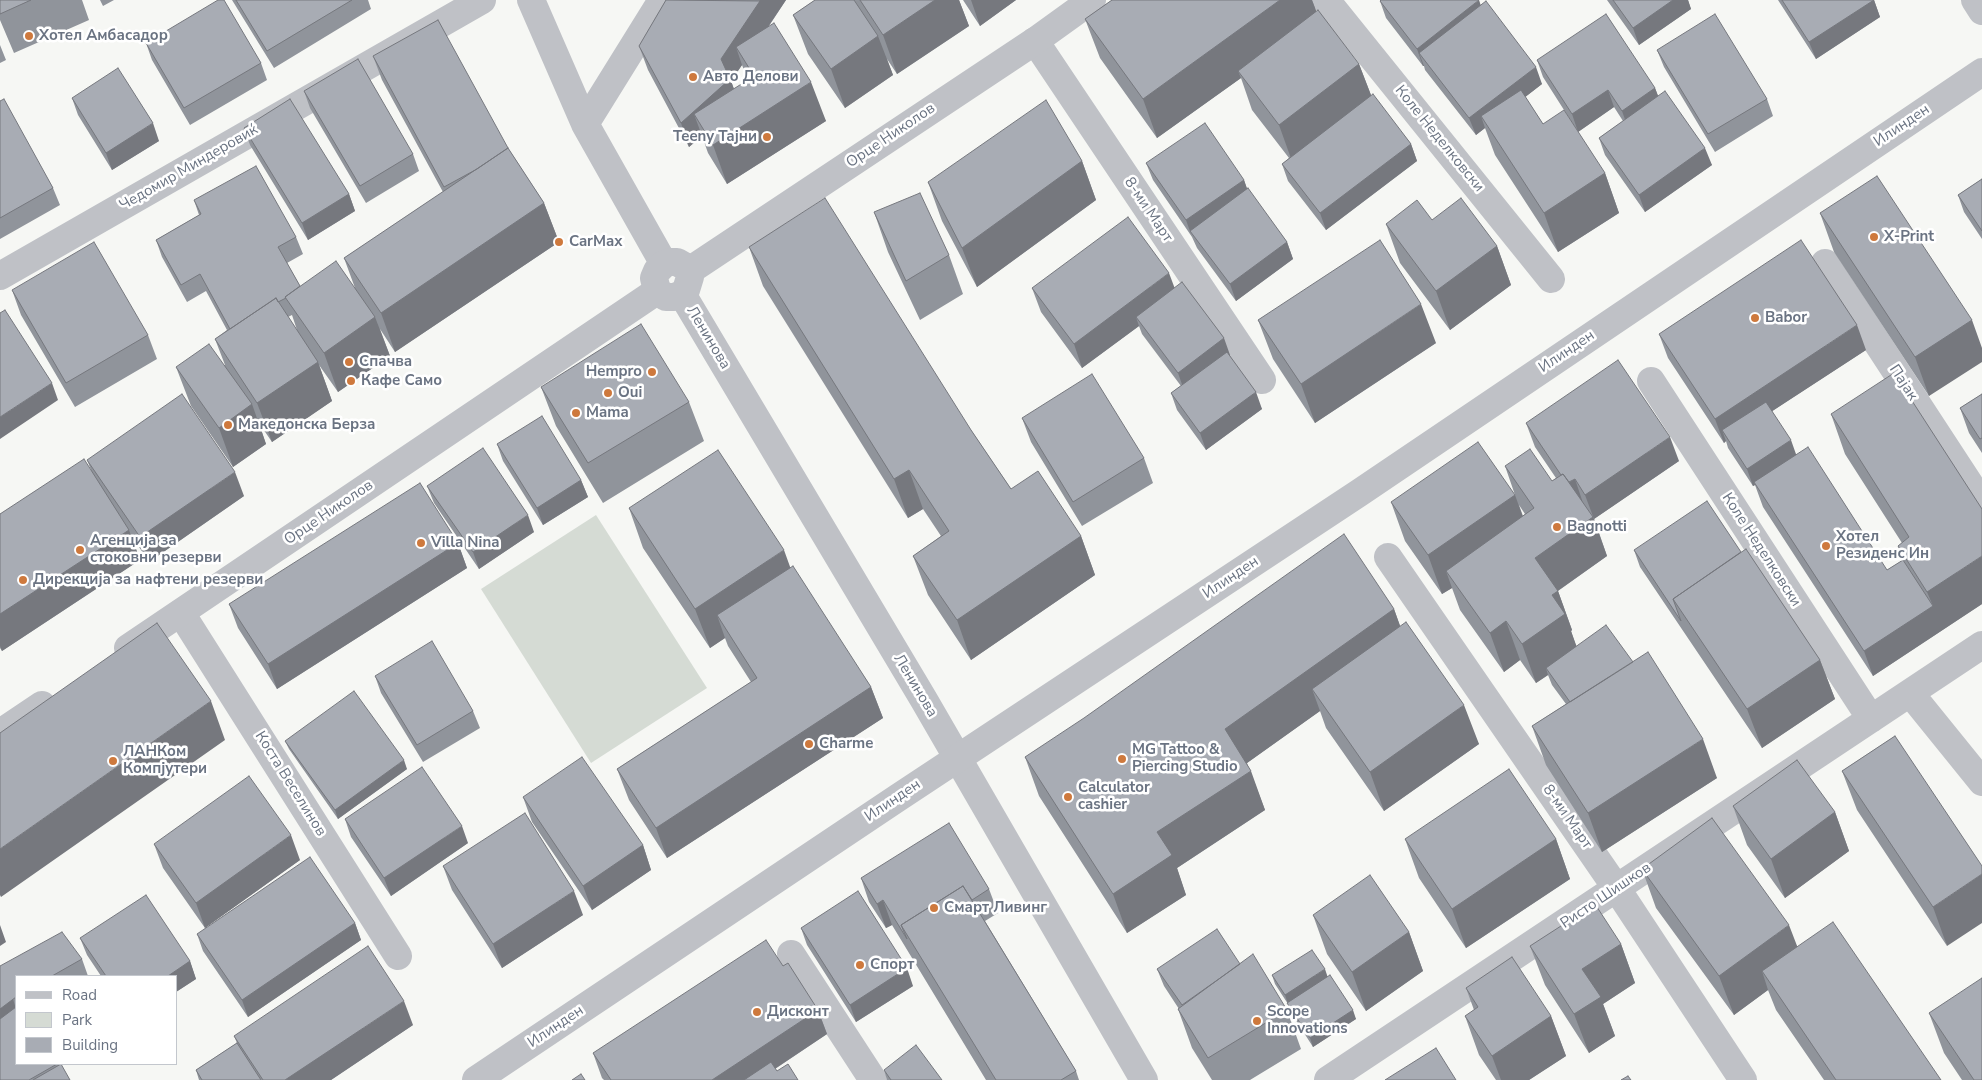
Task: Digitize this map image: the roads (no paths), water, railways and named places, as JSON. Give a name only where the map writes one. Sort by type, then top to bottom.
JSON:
[{"type":"street","name":"Чедомир Миндеровиќ","points":[[0,276],[482,0]]},
{"type":"street","name":"Ленинова","points":[[531,0],[585,124],[673,280],[958,758],[1144,1080]]},
{"type":"street","points":[[585,124],[662,0]]},
{"type":"street","name":"Орце Николов","points":[[107,662],[673,280],[1035,41],[1092,0]]},
{"type":"street","name":"Коле Неделковски","points":[[1326,0],[1551,279]]},
{"type":"street","points":[[1975,0],[1982,11]]},
{"type":"street","name":"8-ми Март","points":[[1035,41],[1262,380]]},
{"type":"street","name":"Илинден","points":[[476,1080],[1359,493],[1982,72]]},
{"type":"street","name":"Пајак","points":[[1825,263],[1982,503]]},
{"type":"street","name":"Коле Неделковски","points":[[1651,381],[1871,719]]},
{"type":"street","name":"8-ми Март","points":[[1388,557],[1617,889],[1743,1080]]},
{"type":"street","name":"Коста Веселинов","points":[[181,613],[398,956]]},
{"type":"street","name":"Ристо Шишков","points":[[1328,1080],[1982,645]]},
{"type":"street","points":[[0,733],[66,689]]},
{"type":"street","points":[[1910,692],[1982,782]]},
{"type":"street","points":[[792,954],[873,1080]]},
{"type":"place","name":"Хотел Амбасадор","points":[[29,36]]},
{"type":"place","name":"Авто Делови","points":[[693,77]]},
{"type":"place","name":"Teeny Тајни","points":[[767,137]]},
{"type":"place","name":"X-Print","points":[[1874,237]]},
{"type":"place","name":"CarMax","points":[[559,242]]},
{"type":"place","name":"Babor","points":[[1755,318]]},
{"type":"place","name":"Спачва","points":[[349,362]]},
{"type":"place","name":"Hempro","points":[[652,372]]},
{"type":"place","name":"Кафе Само","points":[[351,381]]},
{"type":"place","name":"Oui","points":[[608,393]]},
{"type":"place","name":"Mama","points":[[576,413]]},
{"type":"place","name":"Македонска Берза","points":[[228,425]]},
{"type":"place","name":"Bagnotti","points":[[1557,527]]},
{"type":"place","name":"Villa Nina","points":[[421,543]]},
{"type":"place","name":"Хотел Резиденс Ин","points":[[1826,546]]},
{"type":"place","name":"Агенција за стоковни резерви","points":[[80,550]]},
{"type":"place","name":"Дирекција за нафтени резерви","points":[[23,580]]},
{"type":"place","name":"Charme","points":[[809,744]]},
{"type":"place","name":"MG Tattoo & Piercing Studio","points":[[1122,759]]},
{"type":"place","name":"ЛАНКом Компјутери","points":[[113,761]]},
{"type":"place","name":"Calculator cashier","points":[[1068,797]]},
{"type":"place","name":"Смарт Ливинг","points":[[934,908]]},
{"type":"place","name":"Спорт","points":[[860,965]]},
{"type":"place","name":"Дисконт","points":[[757,1012]]},
{"type":"place","name":"Scope Innovations","points":[[1257,1021]]}]
